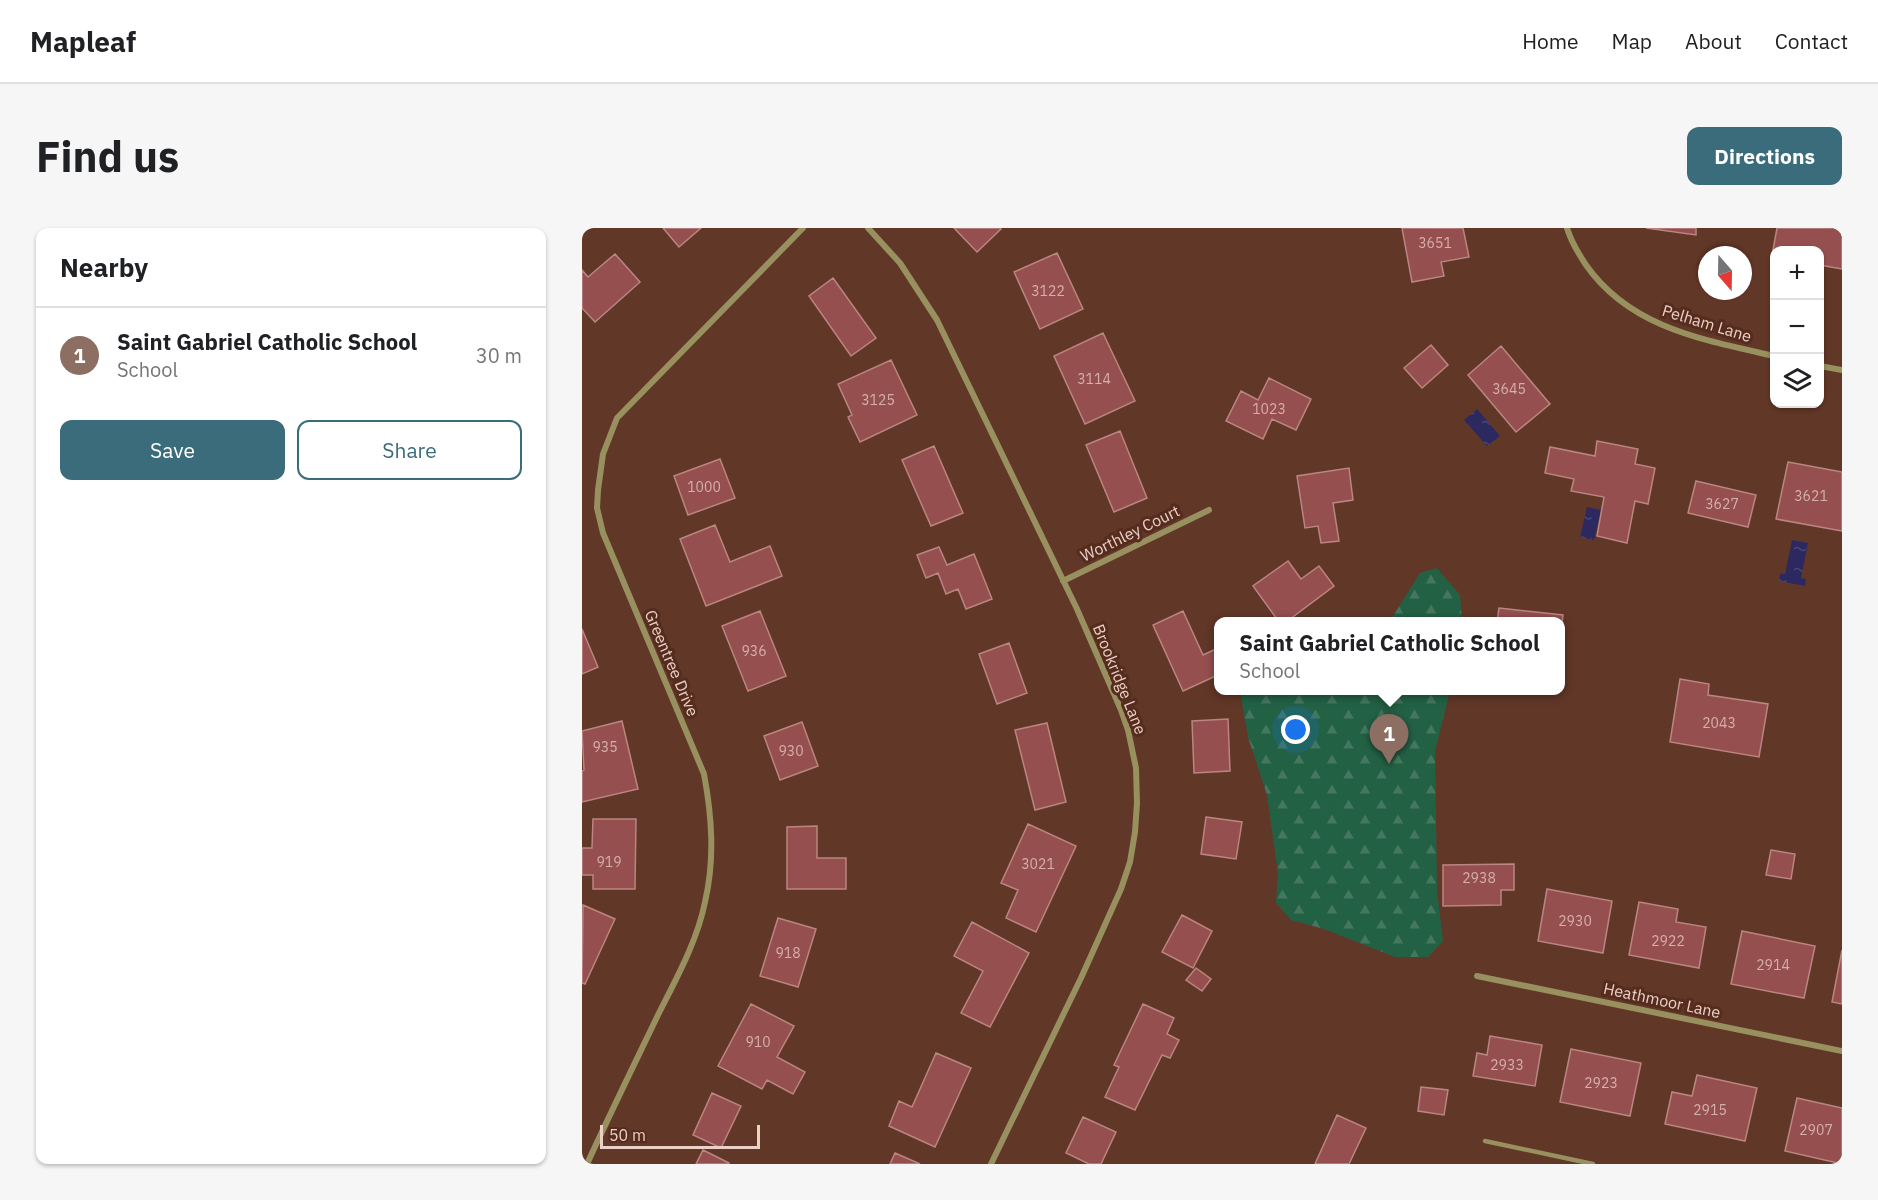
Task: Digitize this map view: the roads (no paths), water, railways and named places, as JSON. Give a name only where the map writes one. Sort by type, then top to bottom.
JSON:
[{"type":"street","name":"Greentree Drive","points":[[586,1164],[689,951],[705,903],[711,868],[712,841],[710,803],[704,774],[603,532],[597,508],[603,454],[617,418],[803,228]]},
{"type":"street","name":"Brookridge Lane","points":[[868,228],[900,263],[937,320],[1063,581],[1117,700],[1128,730],[1136,768],[1135,832],[1130,862],[1121,889],[1081,978],[991,1164]]},
{"type":"street","name":"Pelham Lane","points":[[1567,228],[1578,254],[1598,282],[1614,297],[1646,318],[1670,329],[1714,343],[1770,355]]},
{"type":"street","points":[[1824,367],[1842,370]]},
{"type":"street","name":"Worthley Court","points":[[1063,581],[1209,510]]},
{"type":"street","name":"Heathmoor Lane","points":[[1477,976],[1842,1051]]},
{"type":"lane","points":[[1485,1141],[1593,1164]]},
{"type":"water","points":[[1477,409],[1500,436],[1487,446],[1464,420]]},
{"type":"water","points":[[1587,507],[1601,510],[1594,540],[1580,537]]},
{"type":"water","points":[[1792,540],[1808,543],[1801,578],[1806,579],[1805,586],[1779,581],[1780,574],[1785,574]]},
{"type":"place","name":"Saint Gabriel Catholic School","points":[[1389,764]]}]
